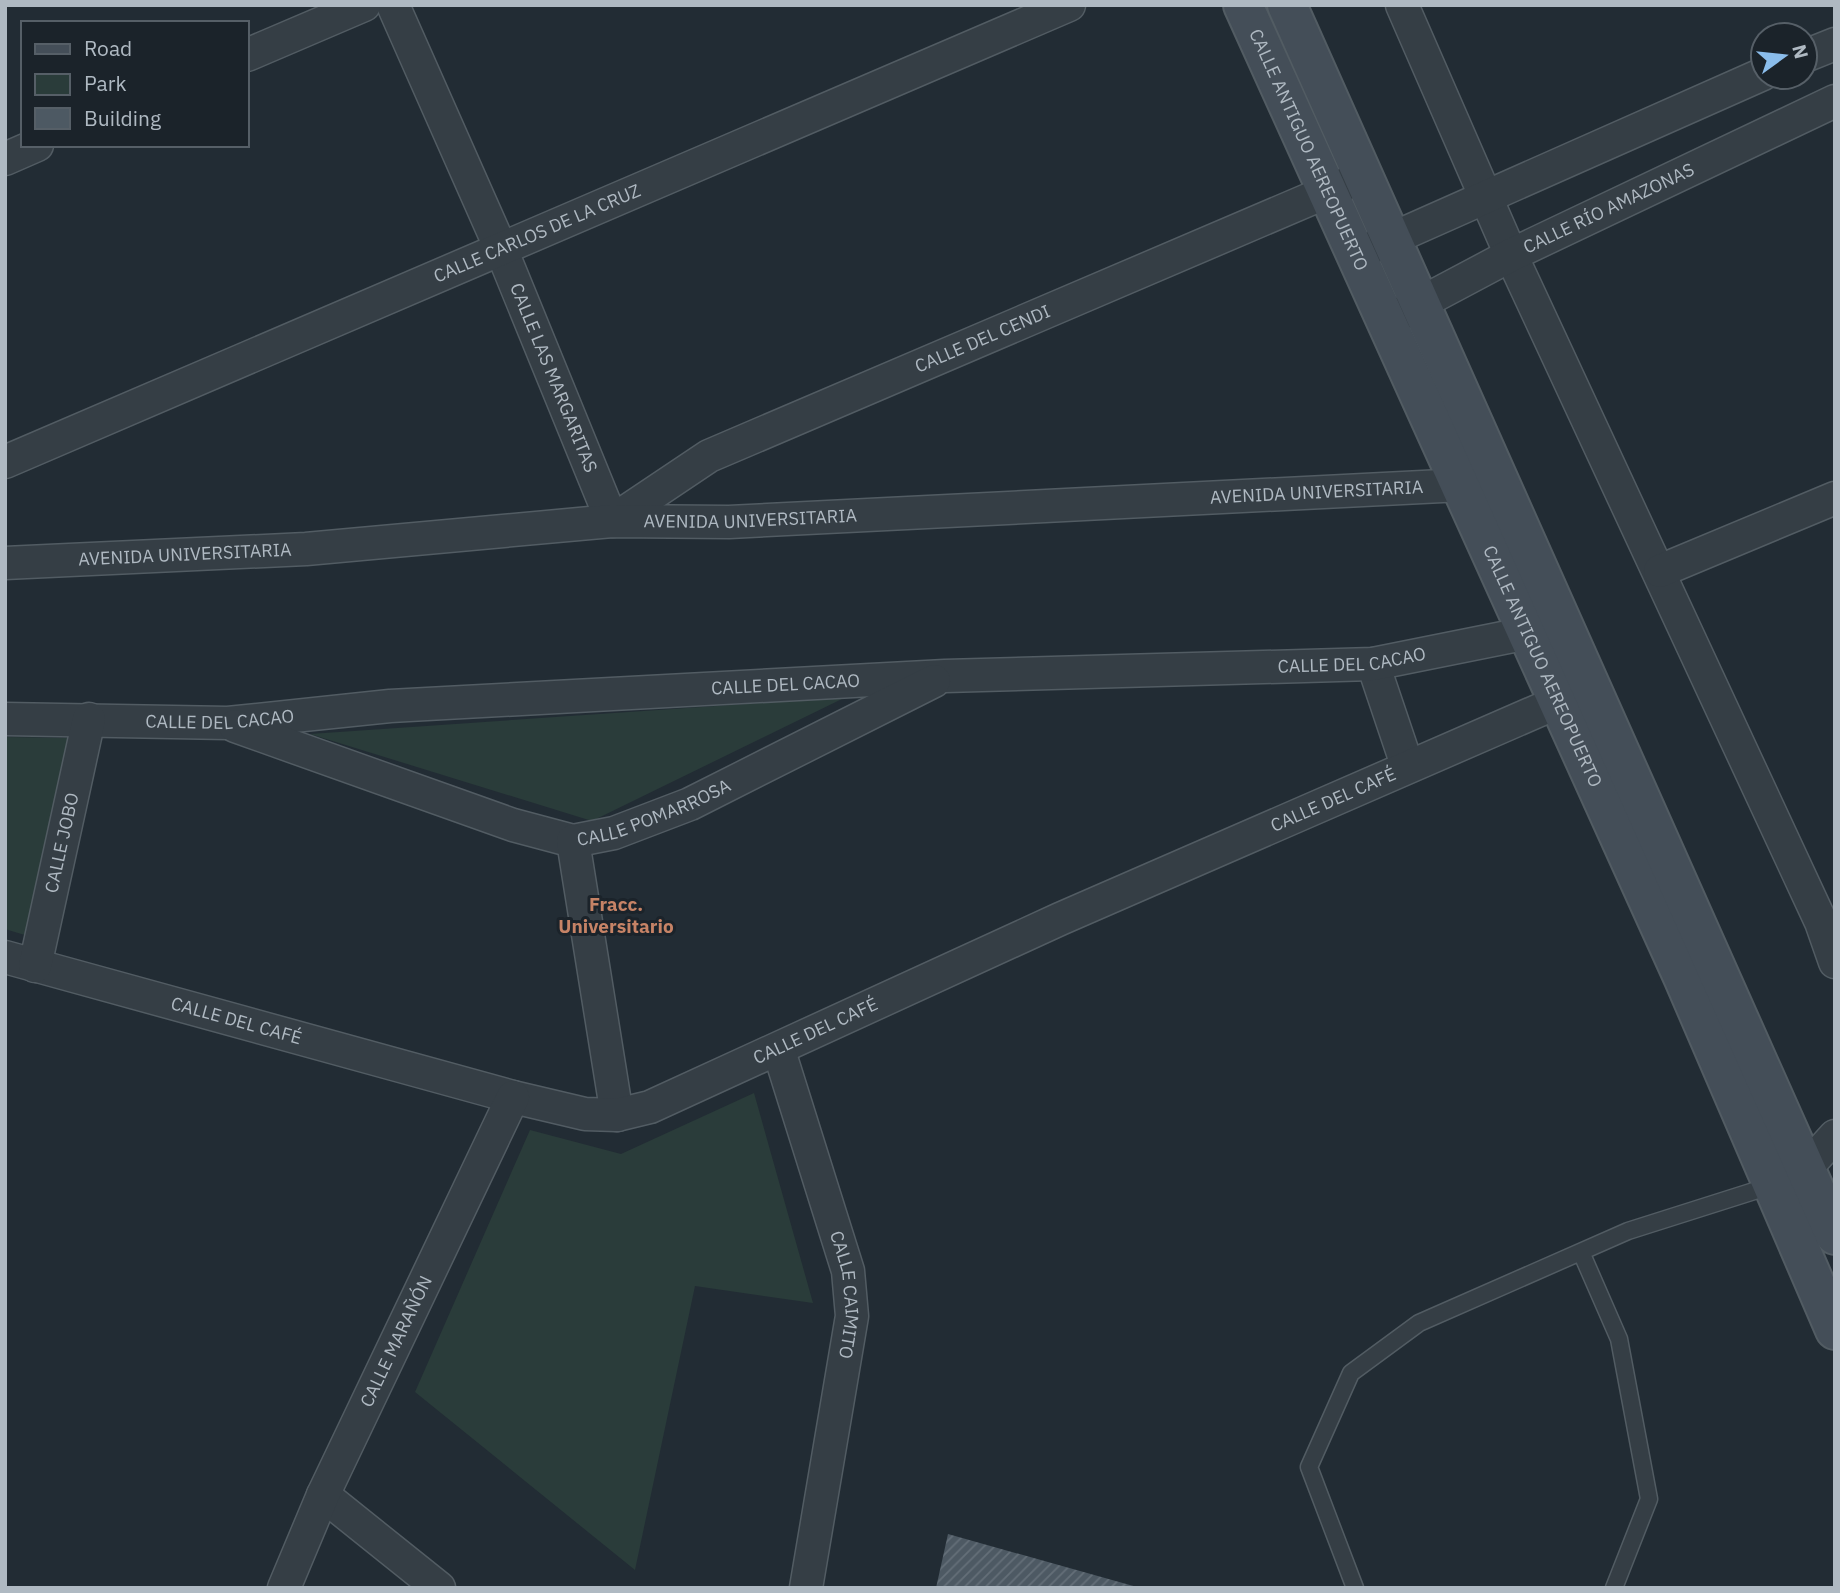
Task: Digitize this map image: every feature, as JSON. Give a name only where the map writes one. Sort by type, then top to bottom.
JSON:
[{"type":"main road","name":"CALLE ANTIGUO AEREOPUERTO","points":[[1243,5],[1387,321],[1478,478],[1545,625],[1789,1177],[1835,1330]]},
{"type":"main road","name":"CALLE ANTIGUO AEREOPUERTO","points":[[1287,5],[1422,304],[1478,478]]},
{"type":"main road","name":"CALLE ANTIGUO AEREOPUERTO","points":[[1789,1177],[1835,1235]]},
{"type":"street","points":[[248,55],[364,5]]},
{"type":"street","name":"CALLE LAS MARGARITAS","points":[[393,5],[501,249],[612,521]]},
{"type":"street","name":"CALLE CARLOS DE LA CRUZ","points":[[5,462],[1069,5]]},
{"type":"street","points":[[1402,5],[1511,255],[1828,919],[1835,962]]},
{"type":"street","points":[[1357,256],[1392,237],[1749,80]]},
{"type":"street","name":"CALLE RÍO AMAZONAS","points":[[1387,321],[1511,255],[1835,101]]},
{"type":"street","points":[[5,159],[32,147]]},
{"type":"street","name":"CALLE DEL CENDI","points":[[612,521],[709,456],[1364,176]]},
{"type":"street","name":"AVENIDA UNIVERSITARIA","points":[[5,563],[306,549],[612,521],[729,522],[1478,478]]},
{"type":"street","points":[[1660,571],[1835,498]]},
{"type":"street","name":"CALLE DEL CACAO","points":[[5,719],[228,723],[390,706],[945,676],[1373,664],[1545,625]]},
{"type":"street","points":[[1373,664],[1407,765]]},
{"type":"street","name":"CALLE POMARROSA","points":[[228,723],[513,825],[573,841],[614,833],[690,804],[945,676]]},
{"type":"street","name":"CALLE DEL CAFÉ","points":[[5,957],[513,1097],[584,1114],[617,1115],[650,1107],[779,1051],[1060,919],[1407,765],[1575,695]]},
{"type":"street","name":"CALLE JOBO","points":[[35,966],[89,719]]},
{"type":"street","points":[[573,841],[617,1115]]},
{"type":"street","name":"CALLE CAIMITO","points":[[779,1051],[848,1271],[852,1316],[806,1588]]},
{"type":"street","name":"CALLE MARAÑÓN","points":[[284,1588],[323,1495],[513,1097]]},
{"type":"street","points":[[1789,1177],[1835,1136]]},
{"type":"street","points":[[323,1495],[439,1588]]},
{"type":"lane","points":[[1355,1588],[1309,1467],[1351,1373],[1419,1323],[1628,1231],[1789,1177]]},
{"type":"lane","points":[[1581,1252],[1619,1339],[1650,1499],[1614,1588]]},
{"type":"green space","points":[[846,697],[592,821],[310,734]]},
{"type":"green space","points":[[5,737],[69,738],[28,936],[5,929]]},
{"type":"green space","points":[[754,1093],[813,1303],[695,1286],[635,1570],[415,1392],[530,1130],[621,1154]]},
{"type":"building","points":[[948,1534],[1137,1587],[1137,1588],[936,1588]]},
{"type":"district","name":"Fracc. Universitario","points":[[616,915]]}]
